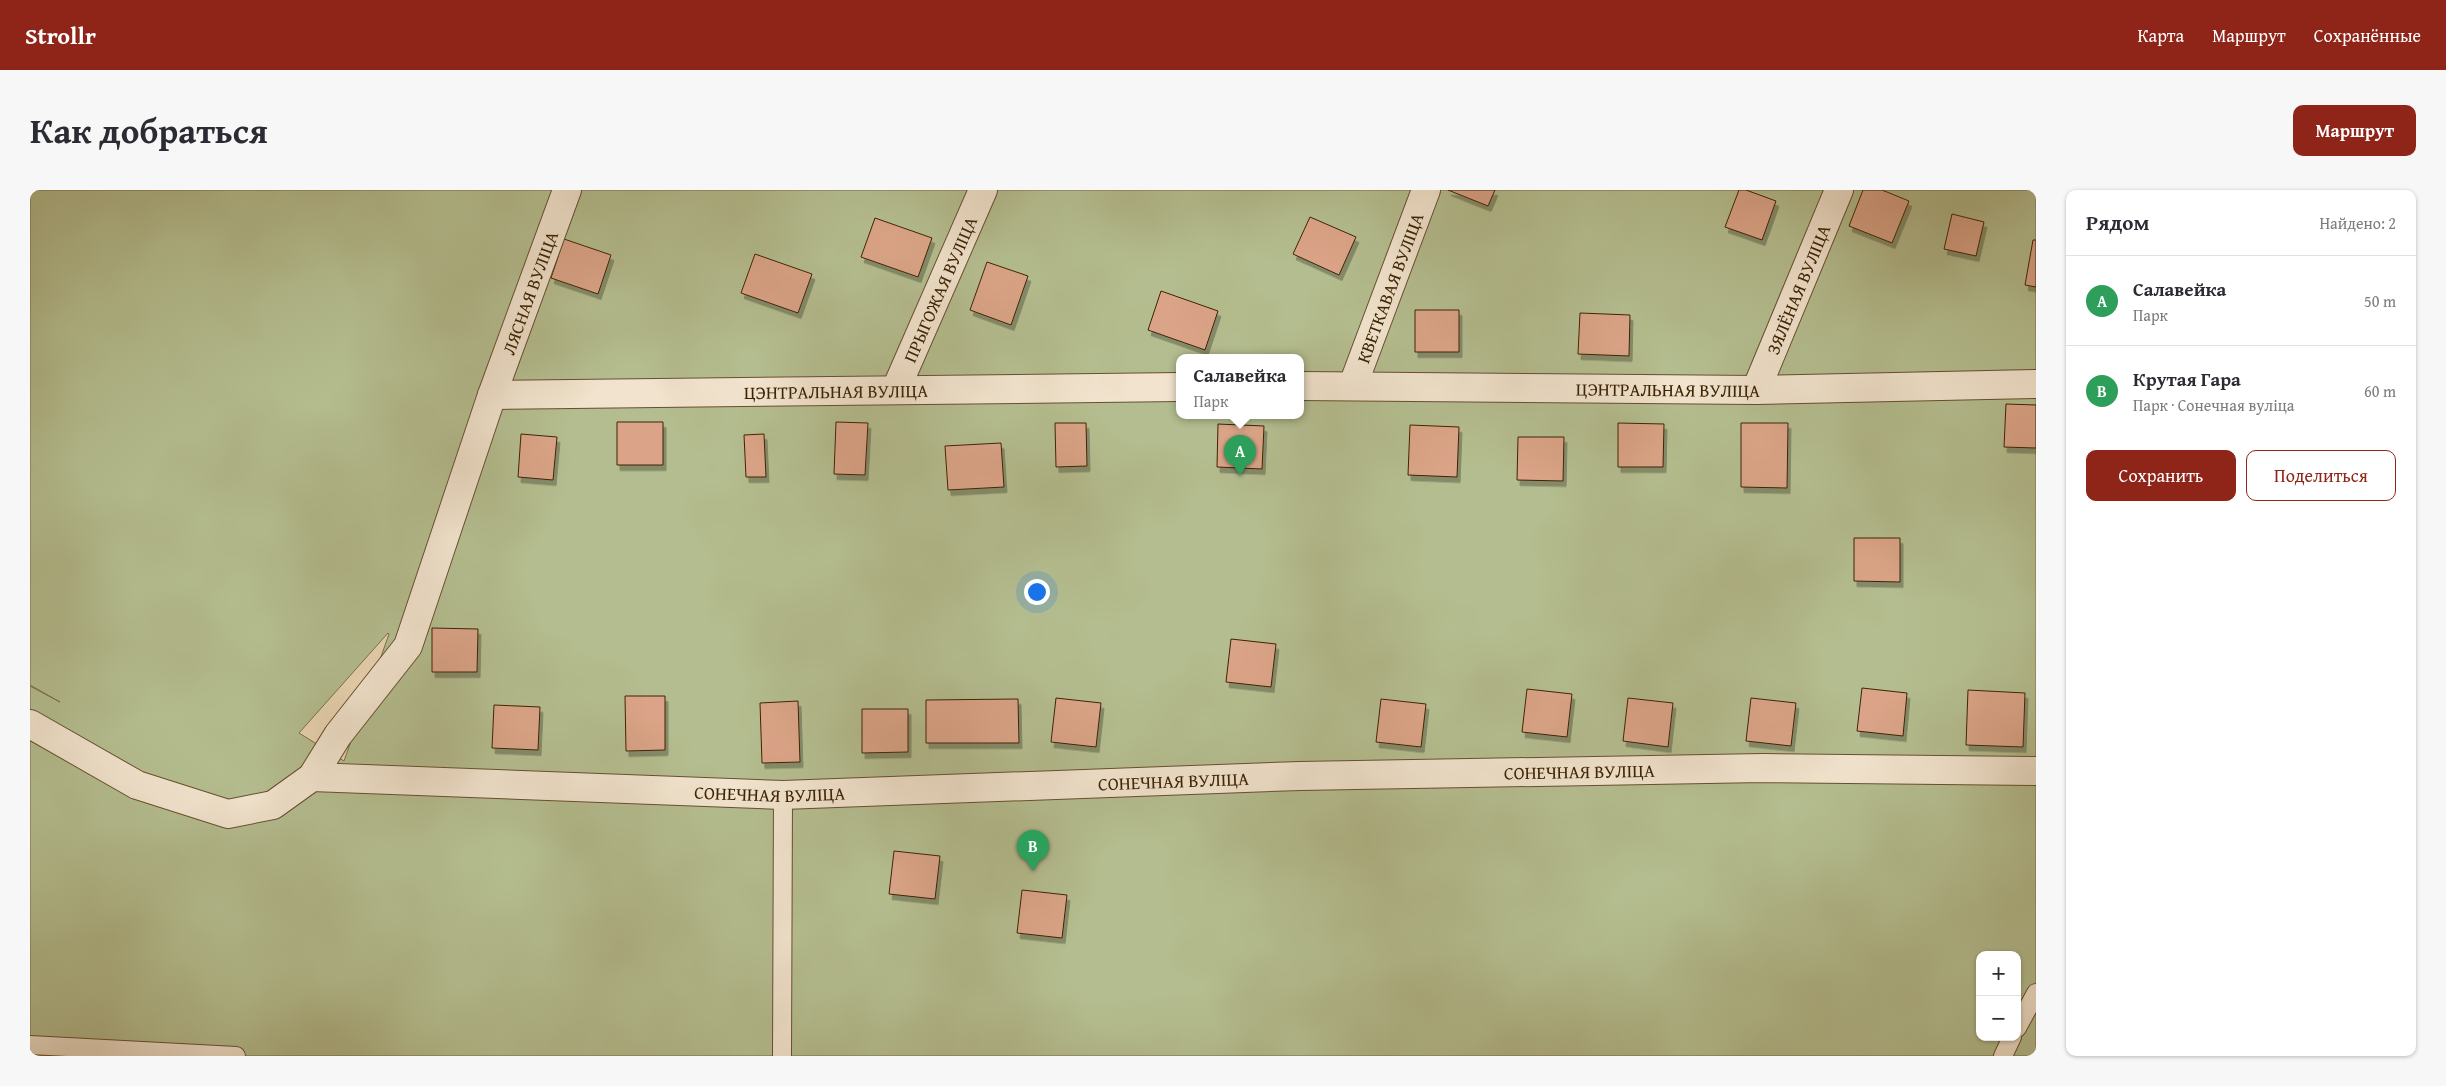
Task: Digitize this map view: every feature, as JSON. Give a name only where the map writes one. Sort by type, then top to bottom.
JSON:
[{"type":"street","name":"ЛЯСНАЯ ВУЛІЦА","points":[[312,777],[338,735],[408,646],[492,395],[568,190]]},
{"type":"street","name":"ПРЫГОЖАЯ ВУЛІЦА","points":[[896,389],[983,190]]},
{"type":"street","name":"КВЕТКАВАЯ ВУЛІЦА","points":[[1353,386],[1426,190]]},
{"type":"street","name":"ЗЯЛЁНАЯ ВУЛІЦА","points":[[1756,390],[1839,190]]},
{"type":"street","name":"ЦЭНТРАЛЬНАЯ ВУЛІЦА","points":[[1304,386],[1756,390],[2036,384]]},
{"type":"street","name":"ЦЭНТРАЛЬНАЯ ВУЛІЦА","points":[[492,395],[1176,387]]},
{"type":"street","points":[[30,724],[137,785],[228,814],[273,805],[312,777]]},
{"type":"street","name":"СОНЕЧНАЯ ВУЛІЦА","points":[[312,777],[783,795],[1300,776],[1763,768],[2036,771]]},
{"type":"lane","points":[[782,1056],[783,795]]},
{"type":"lane","points":[[2021,1021],[2036,993]]},
{"type":"lane","points":[[2002,1056],[2010,1041]]},
{"type":"lane","points":[[30,1045],[236,1056]]},
{"type":"green space","points":[[30,190],[2036,190],[2036,1056],[30,1056],[30,686],[60,702],[30,685]],"holes":[[[389,634],[344,761],[299,733]]]},
{"type":"building","points":[[1448,190],[1495,190],[1488,206]]},
{"type":"building","points":[[1739,190],[1746,190],[1776,201],[1762,240],[1725,227]]},
{"type":"building","points":[[1863,190],[1882,190],[1909,201],[1892,243],[1849,226]]},
{"type":"building","points":[[1952,214],[1984,222],[1976,256],[1944,249]]},
{"type":"building","points":[[1310,217],[1356,237],[1339,275],[1293,254]]},
{"type":"building","points":[[875,218],[932,238],[918,277],[861,257]]},
{"type":"building","points":[[564,239],[611,255],[598,294],[551,278]]},
{"type":"building","points":[[2033,240],[2036,240],[2036,287],[2025,285]]},
{"type":"building","points":[[755,254],[812,274],[798,313],[741,293]]},
{"type":"building","points":[[987,262],[1028,276],[1011,325],[970,310]]},
{"type":"building","points":[[1161,291],[1218,311],[1205,350],[1148,330]]},
{"type":"building","points":[[1415,310],[1459,310],[1459,352],[1415,352]]},
{"type":"building","points":[[1580,313],[1630,315],[1629,356],[1578,354]]},
{"type":"building","points":[[2006,404],[2036,405],[2036,448],[2004,447]]},
{"type":"building","points":[[617,422],[663,422],[663,465],[617,465]]},
{"type":"building","points":[[836,422],[868,423],[865,475],[834,474]]},
{"type":"building","points":[[1055,423],[1086,423],[1087,466],[1056,467]]},
{"type":"building","points":[[1618,423],[1664,424],[1663,467],[1618,467]]},
{"type":"building","points":[[1741,423],[1788,423],[1787,488],[1741,487]]},
{"type":"building","points":[[1218,424],[1264,426],[1262,469],[1217,467]]},
{"type":"building","points":[[1410,425],[1459,427],[1457,477],[1408,475]]},
{"type":"building","points":[[521,434],[557,437],[553,480],[518,477]]},
{"type":"building","points":[[764,434],[766,477],[746,477],[744,435]]},
{"type":"building","points":[[1518,437],[1564,437],[1563,481],[1517,480]]},
{"type":"building","points":[[1001,443],[1004,487],[948,490],[945,446]]},
{"type":"building","points":[[1854,538],[1900,538],[1900,582],[1854,581]]},
{"type":"building","points":[[432,628],[478,629],[477,672],[432,672]]},
{"type":"building","points":[[1231,639],[1276,644],[1271,687],[1226,682]]},
{"type":"building","points":[[1862,688],[1907,693],[1903,736],[1857,731]]},
{"type":"building","points":[[1527,689],[1572,694],[1567,737],[1522,732]]},
{"type":"building","points":[[1968,690],[2025,693],[2023,747],[1966,745]]},
{"type":"building","points":[[625,696],[665,696],[665,750],[626,751]]},
{"type":"building","points":[[1056,698],[1101,703],[1096,747],[1051,742]]},
{"type":"building","points":[[1628,698],[1673,703],[1668,747],[1623,741]]},
{"type":"building","points":[[1751,698],[1796,703],[1791,746],[1746,741]]},
{"type":"building","points":[[1018,699],[1019,743],[926,743],[926,700]]},
{"type":"building","points":[[1381,699],[1426,704],[1421,747],[1376,742]]},
{"type":"building","points":[[798,701],[800,762],[762,763],[760,703]]},
{"type":"building","points":[[494,705],[540,707],[538,750],[492,748]]},
{"type":"building","points":[[862,709],[908,709],[908,752],[862,753]]},
{"type":"building","points":[[894,851],[940,856],[935,899],[889,894]]},
{"type":"building","points":[[1022,890],[1067,895],[1062,938],[1017,933]]},
{"type":"place","name":"Салавейка","points":[[1240,476]]},
{"type":"place","name":"Крутая Гара","points":[[1033,871]]}]
